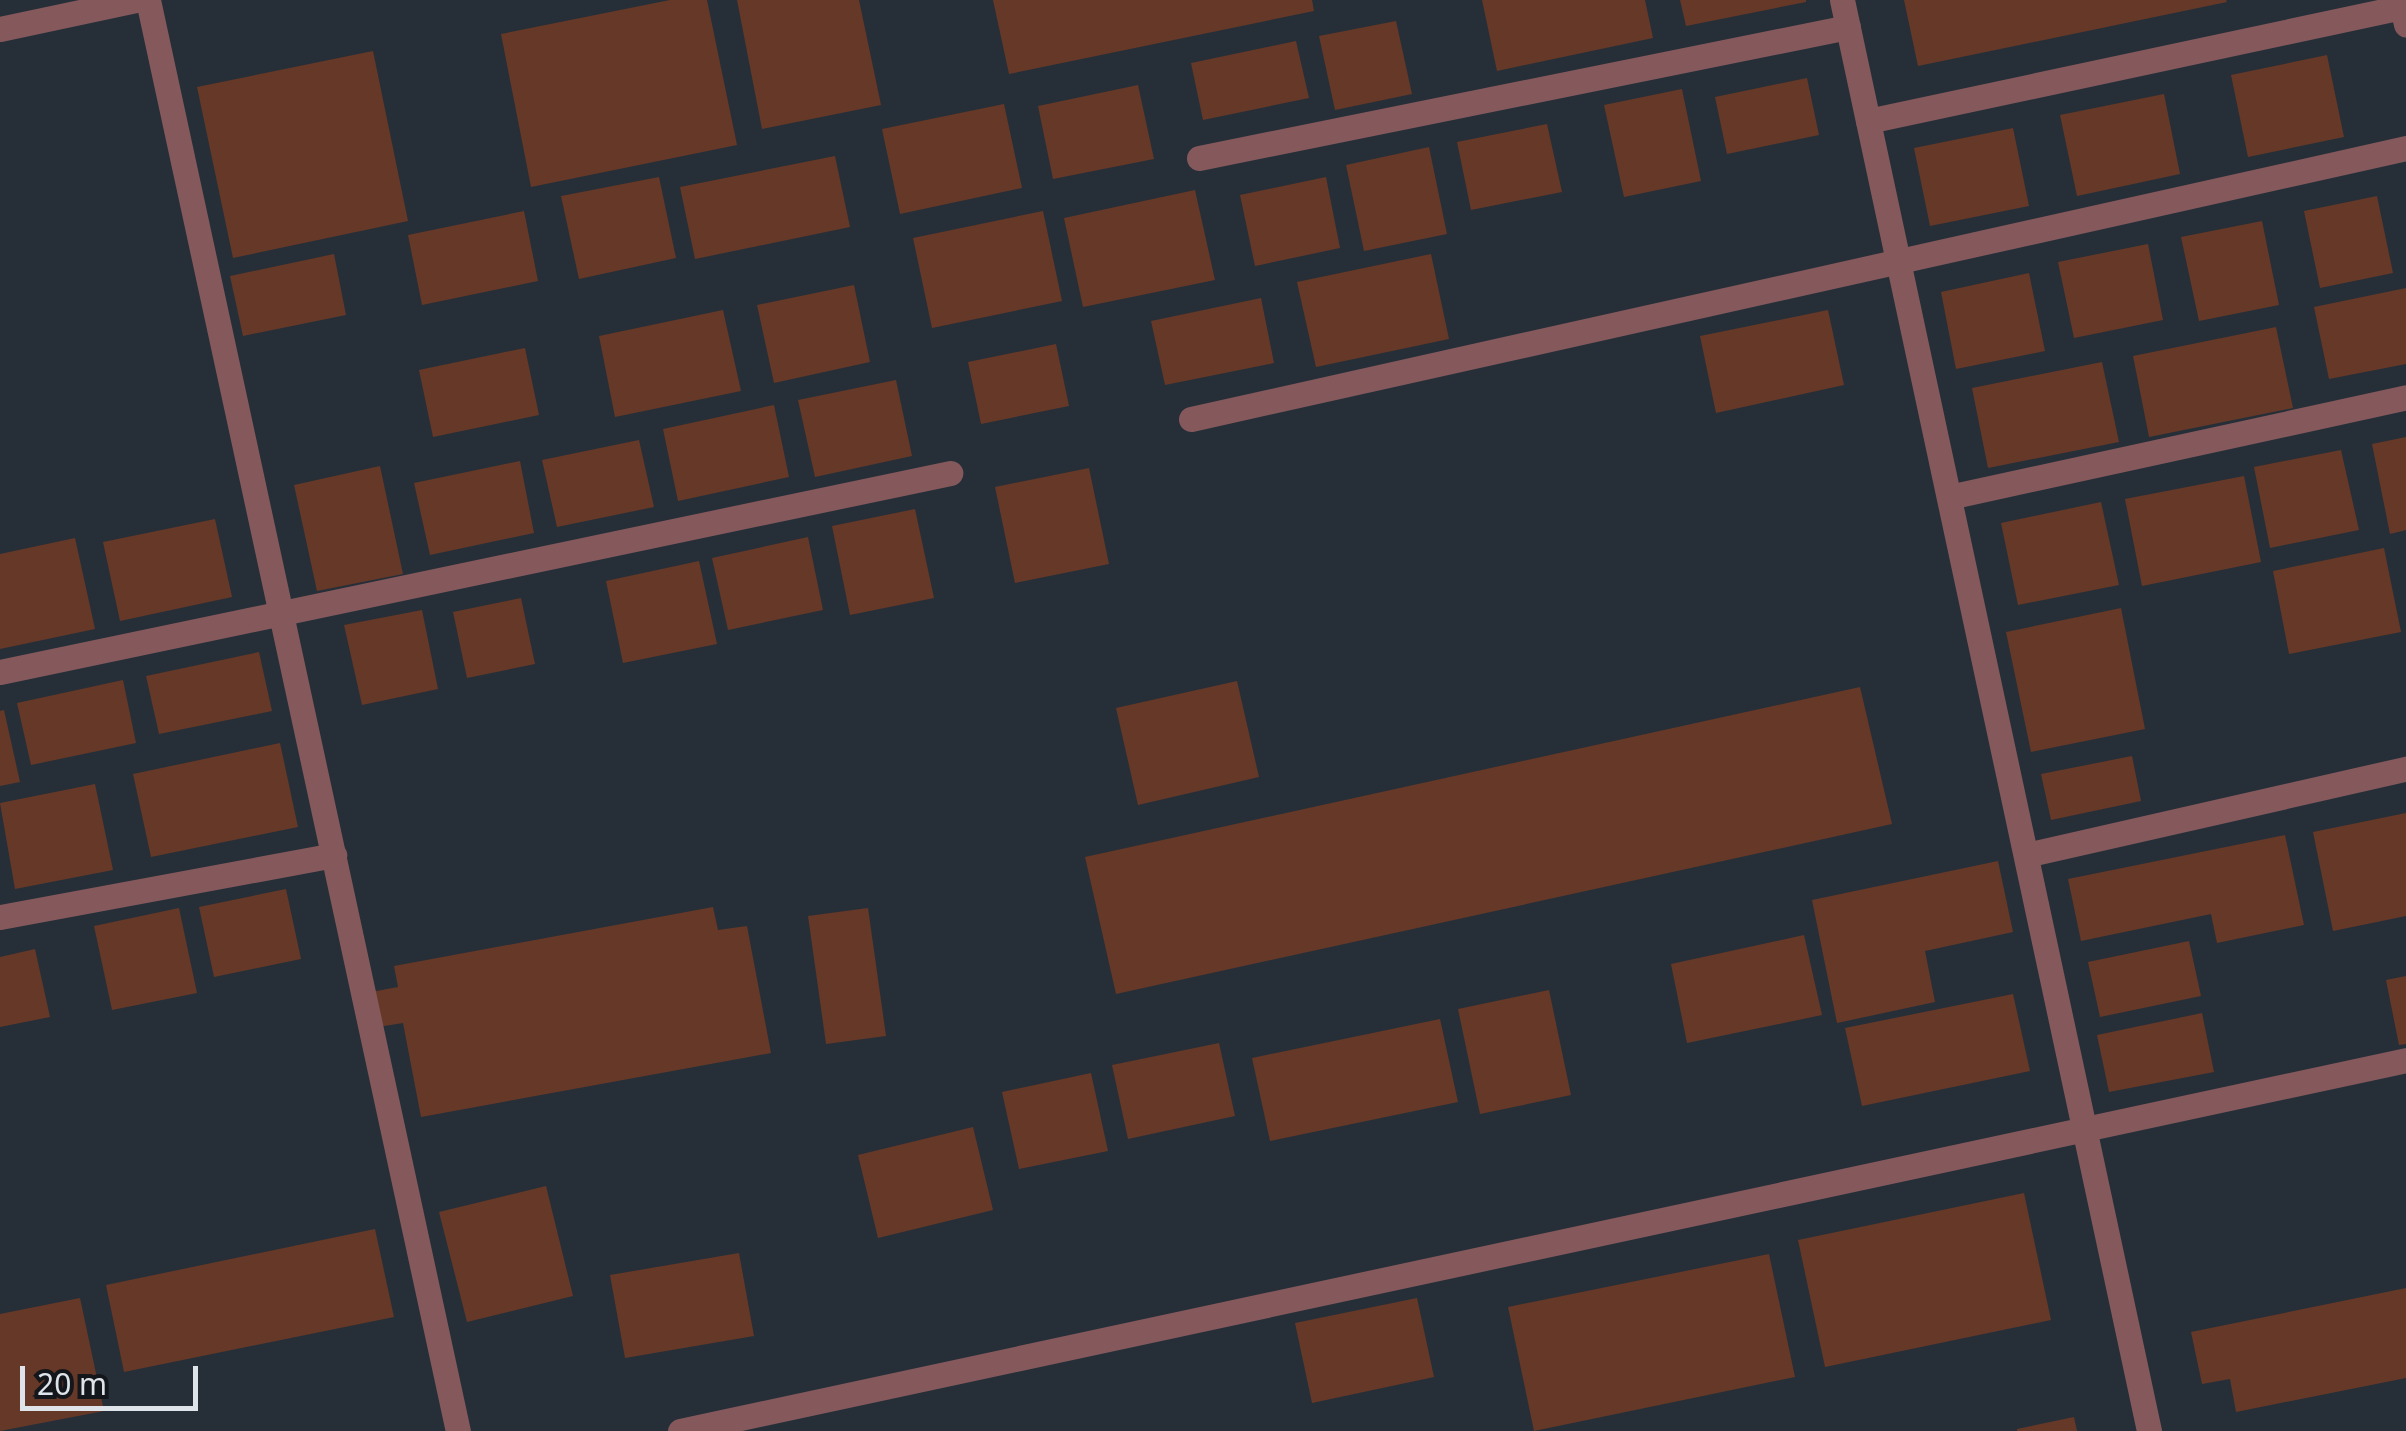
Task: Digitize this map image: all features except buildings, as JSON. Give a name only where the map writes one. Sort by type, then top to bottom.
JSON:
[{"type":"street","points":[[0,29],[136,0]]},
{"type":"street","points":[[148,0],[458,1431]]},
{"type":"street","points":[[1842,0],[2149,1431]]},
{"type":"street","points":[[1868,121],[2402,7],[2406,25]]},
{"type":"street","points":[[1199,158],[1848,27]]},
{"type":"street","points":[[1191,419],[2406,148]]},
{"type":"street","points":[[1949,497],[2406,397]]},
{"type":"street","points":[[0,672],[950,473]]},
{"type":"street","points":[[2026,854],[2406,769]]},
{"type":"street","points":[[0,917],[334,855]]},
{"type":"street","points":[[680,1431],[2086,1132],[2406,1060]]}]
